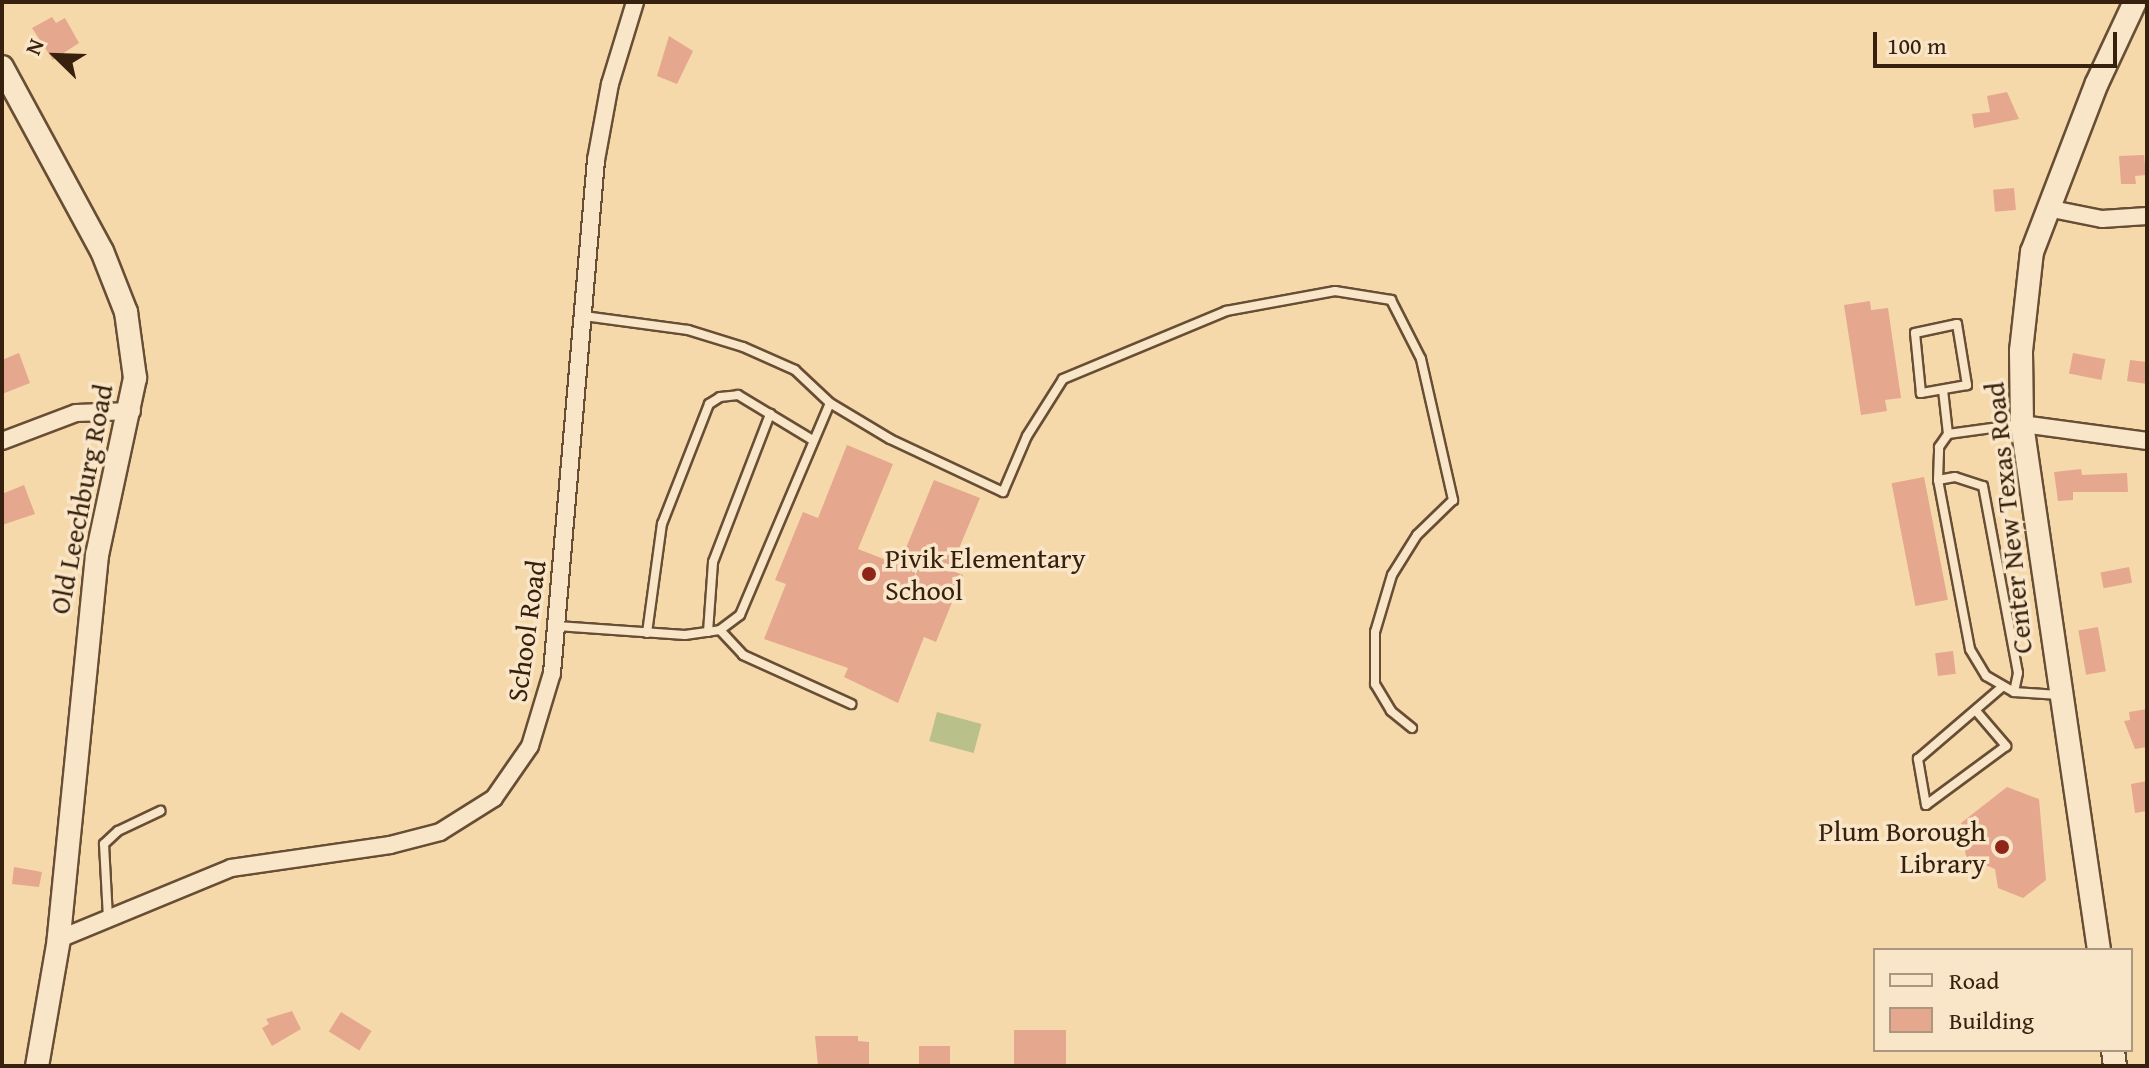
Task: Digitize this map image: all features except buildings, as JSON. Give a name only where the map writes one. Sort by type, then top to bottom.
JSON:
[{"type":"street","name":"School Road","points":[[59,939],[231,868],[390,845],[462,820],[494,798],[530,746],[552,673],[596,160],[610,84],[635,2]]},
{"type":"street","name":"Center New Texas Road","points":[[2099,948],[2059,695],[2022,424],[2023,300],[2032,252],[2047,208],[2135,2]]},
{"type":"street","name":"Old Leechburg Road","points":[[2,67],[102,251],[126,312],[134,347],[132,411],[93,582],[59,939],[37,1066]]},
{"type":"street","points":[[2047,208],[2102,219],[2147,216]]},
{"type":"street","points":[[2,441],[76,413],[132,411]]},
{"type":"street","points":[[2022,424],[2147,441]]},
{"type":"lane","points":[[584,316],[688,330],[743,347],[795,370],[830,403],[890,439],[1003,492],[1027,436],[1063,379],[1226,311],[1335,291],[1391,300],[1421,359],[1453,500],[1417,535],[1392,575],[1375,632],[1375,684],[1391,711],[1412,728]]},
{"type":"lane","points":[[1957,324],[1967,385],[1943,390],[1921,393],[1915,333],[1957,324]]},
{"type":"lane","points":[[1943,390],[1948,434],[1939,447],[1938,480],[1965,635],[1986,676],[2002,687],[2014,692],[2059,695]]},
{"type":"lane","points":[[647,633],[662,524],[709,404],[720,397],[738,395],[811,439]]},
{"type":"lane","points":[[557,626],[647,633],[708,632],[720,630],[740,615],[811,439],[830,403]]},
{"type":"lane","points":[[708,632],[713,562],[770,414]]},
{"type":"lane","points":[[1948,434],[2022,424]]},
{"type":"lane","points":[[1938,480],[1955,477],[1983,486],[2018,673],[2014,692]]},
{"type":"lane","points":[[720,630],[743,655],[851,704]]},
{"type":"lane","points":[[1977,712],[2006,746],[1926,805],[1918,759],[1977,712],[2002,687]]},
{"type":"lane","points":[[108,918],[104,844],[118,831],[160,811]]},
{"type":"green space","points":[[937,712],[981,724],[974,753],[929,741]]},
{"type":"place","name":"Pivik Elementary School","points":[[869,574]]},
{"type":"place","name":"Plum Borough Library","points":[[2002,847]]}]
